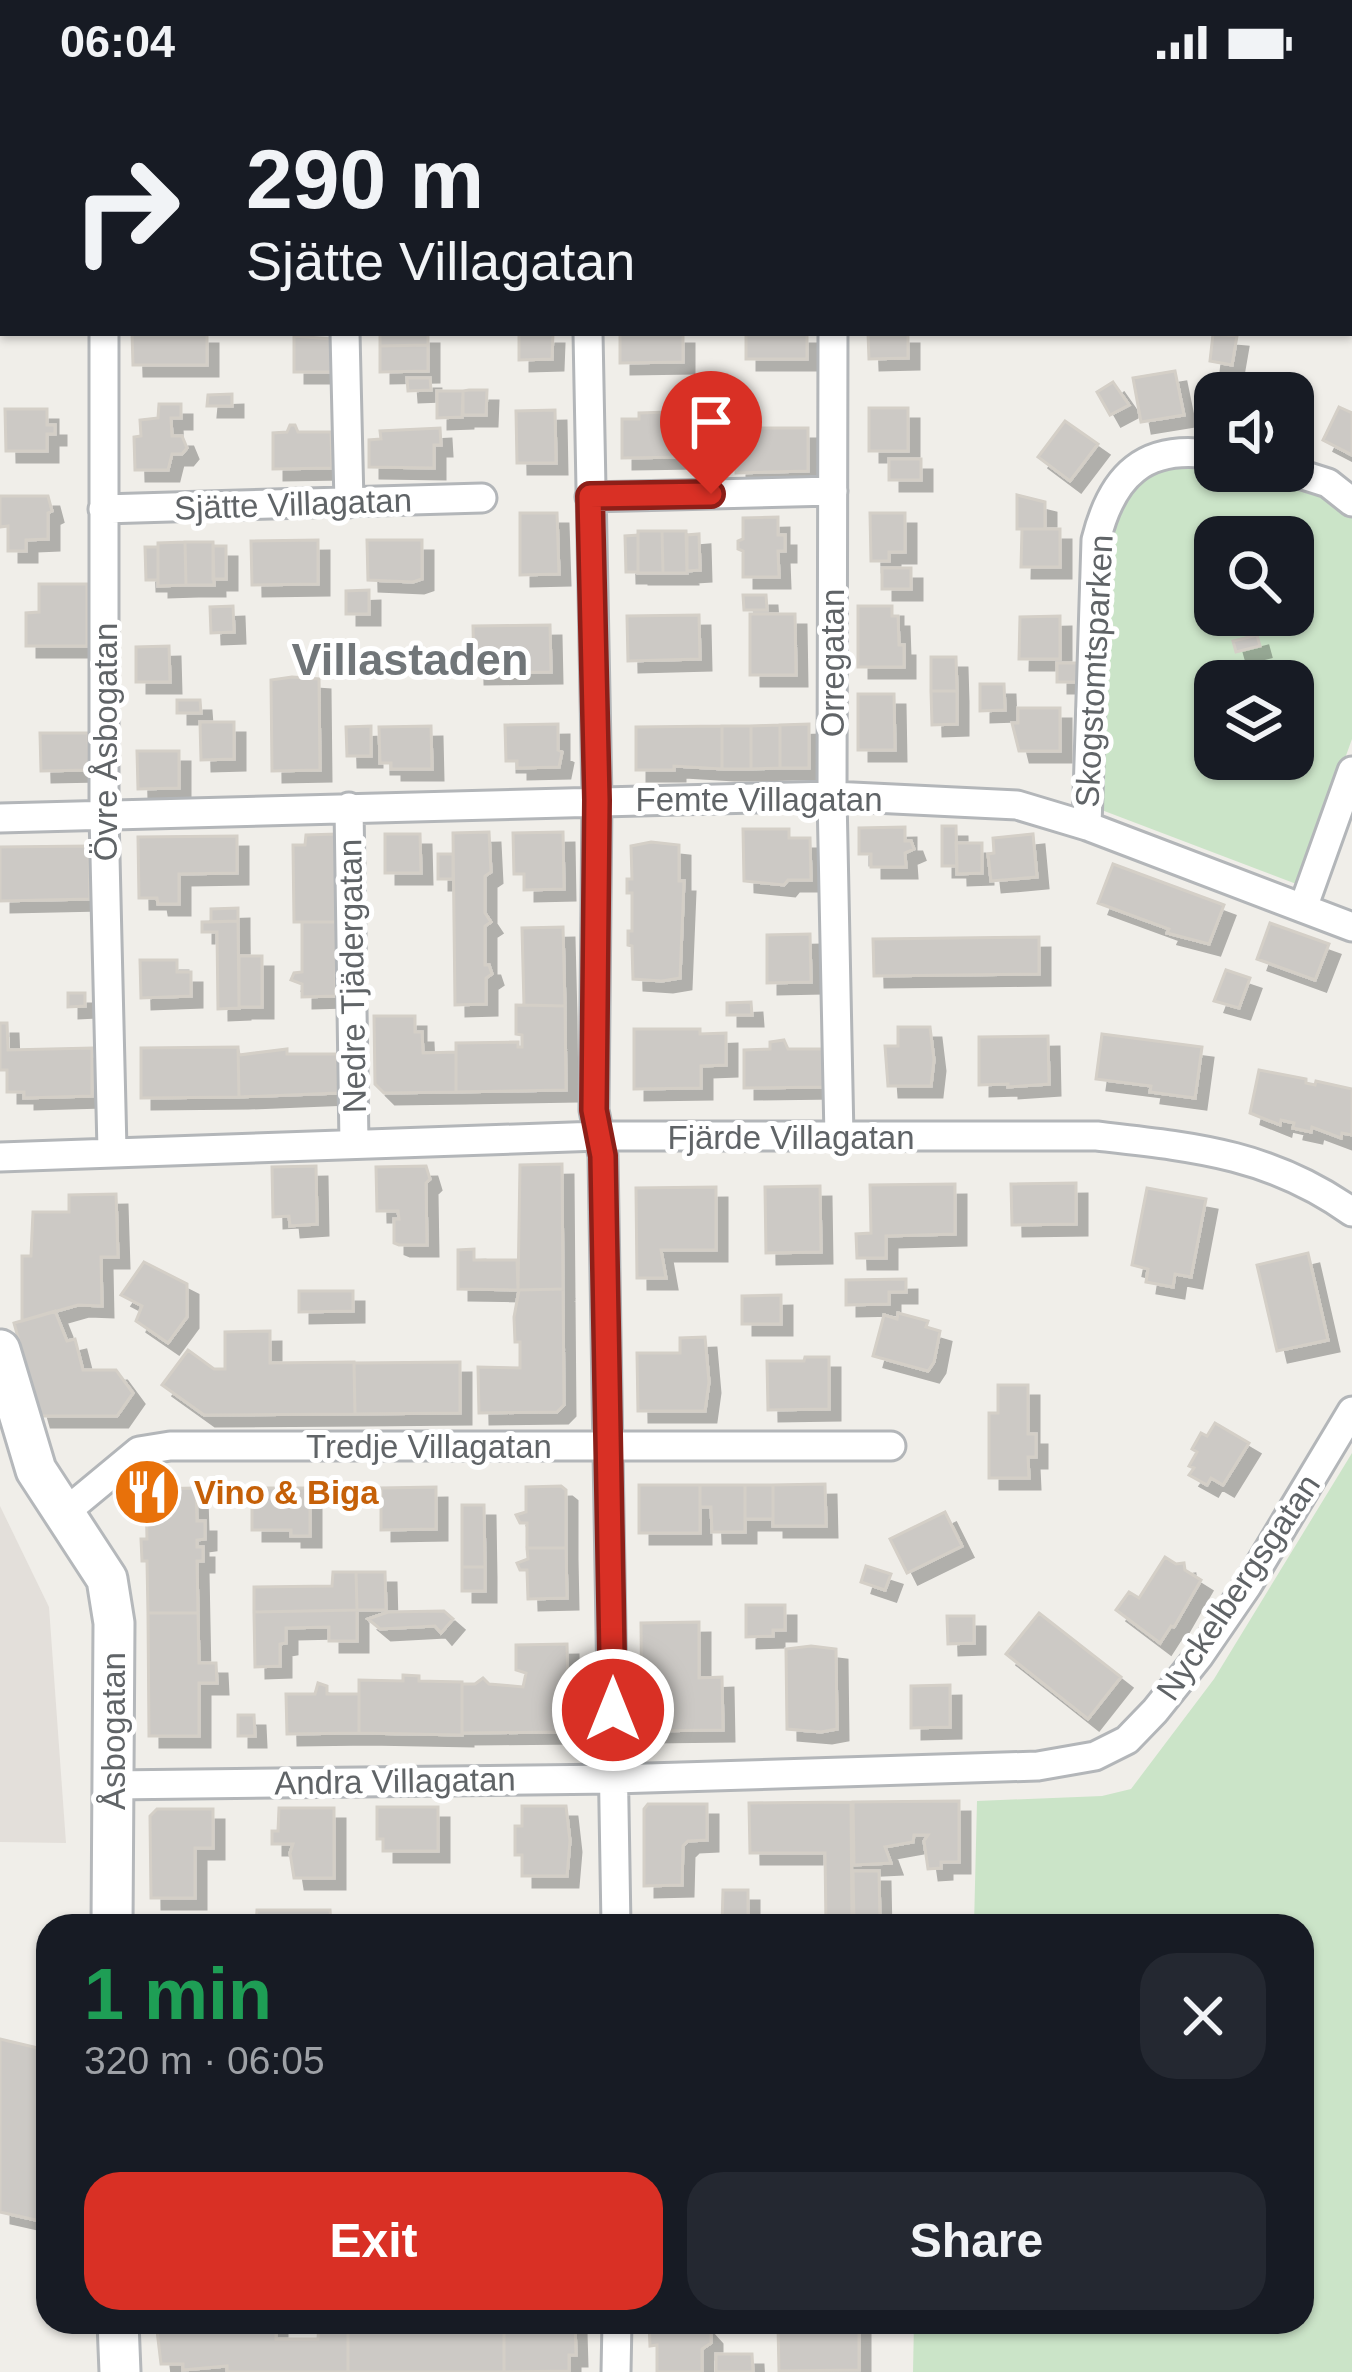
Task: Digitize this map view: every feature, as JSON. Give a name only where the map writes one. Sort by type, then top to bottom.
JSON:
[{"type":"street","name":"Övre Åsbogatan","points":[[104,336],[104,815],[112,1150]]},
{"type":"street","points":[[345,336],[349,503]]},
{"type":"street","points":[[588,336],[597,800],[594,1110],[599,1136],[611,1446],[616,1914]]},
{"type":"street","name":"Orregatan","points":[[833,336],[832,796],[839,1137]]},
{"type":"street","name":"Skogstomtsparken","points":[[1087,826],[1096,540],[1105,503],[1130,471],[1160,455],[1194,455]]},
{"type":"street","points":[[1314,479],[1352,502]]},
{"type":"street","points":[[590,496],[832,490]]},
{"type":"street","name":"Sjätte Villagatan","points":[[103,509],[482,498]]},
{"type":"street","points":[[1303,908],[1352,771]]},
{"type":"street","name":"Femte Villagatan","points":[[0,818],[832,796],[1017,806],[1087,826],[1352,927]]},
{"type":"street","name":"Nedre Tjädergatan","points":[[349,807],[354,1144]]},
{"type":"street","name":"Fjärde Villagatan","points":[[0,1157],[599,1136],[1097,1136],[1256,1162],[1292,1174],[1352,1211]]},
{"type":"street","name":"Åsbogatan","points":[[0,1350],[36,1470],[107,1579],[114,1623],[112,1914]]},
{"type":"street","name":"Nyckelbergsgatan","points":[[1038,1766],[1095,1756],[1127,1740],[1155,1711],[1247,1586],[1352,1411]]},
{"type":"street","name":"Tredje Villagatan","points":[[74,1529],[139,1451],[170,1446],[891,1446]]},
{"type":"street","name":"Andra Villagatan","points":[[112,1785],[1038,1766]]},
{"type":"street","points":[[118,2334],[120,2372]]},
{"type":"street","points":[[616,2372],[617,2334]]},
{"type":"shaded area","points":[[0,1506],[49,1607],[66,1843],[0,1842]]},
{"type":"green space","points":[[1167,464],[1194,464],[1194,492],[1314,489],[1352,513],[1352,739],[1299,885],[1099,809],[1107,543],[1115,515],[1133,486]]},
{"type":"green space","points":[[1352,1453],[1352,2372],[913,2372],[914,2334],[1314,2334],[1314,1914],[974,1914],[977,1801],[1102,1796],[1131,1789],[1214,1679]]},
{"type":"building","points":[[132,336],[207,336],[207,365],[133,365]]},
{"type":"building","points":[[294,336],[331,339],[331,372],[294,372]]},
{"type":"building","points":[[380,336],[428,336],[428,345],[380,346]]},
{"type":"building","points":[[519,336],[553,336],[552,359],[519,360]]},
{"type":"building","points":[[620,336],[683,336],[683,362],[620,363]]},
{"type":"building","points":[[746,336],[807,336],[807,359],[746,359]]},
{"type":"building","points":[[868,336],[908,336],[908,358],[869,359]]},
{"type":"building","points":[[1213,336],[1237,336],[1232,365],[1210,361]]},
{"type":"building","points":[[428,345],[428,371],[380,372],[380,346]]},
{"type":"building","points":[[1175,371],[1184,415],[1141,422],[1133,378]]},
{"type":"building","points":[[407,378],[430,378],[431,390],[408,391]]},
{"type":"building","points":[[1113,382],[1129,405],[1110,415],[1097,392]]},
{"type":"building","points":[[487,390],[486,415],[463,415],[463,391]]},
{"type":"building","points":[[437,391],[463,391],[462,417],[437,418]]},
{"type":"building","points":[[690,392],[715,392],[715,415],[690,415]]},
{"type":"building","points":[[232,394],[232,406],[207,406],[208,395]]},
{"type":"building","points":[[159,404],[181,404],[181,418],[171,418],[172,436],[182,436],[187,448],[182,454],[172,454],[168,470],[135,470],[134,437],[141,436],[140,420],[158,418]]},
{"type":"building","points":[[1339,407],[1352,413],[1352,455],[1323,440]]},
{"type":"building","points":[[869,408],[908,408],[908,451],[869,451]]},
{"type":"building","points":[[5,409],[47,409],[47,425],[55,425],[55,434],[47,434],[47,451],[6,451]]},
{"type":"building","points":[[555,410],[556,463],[517,463],[516,411]]},
{"type":"building","points":[[669,412],[669,418],[686,418],[687,457],[622,458],[622,419]]},
{"type":"building","points":[[1065,421],[1098,444],[1070,481],[1038,457]]},
{"type":"building","points":[[290,425],[298,432],[331,432],[332,468],[273,469],[273,433],[287,432]]},
{"type":"building","points":[[440,428],[434,468],[369,467],[369,440],[381,439],[380,431]]},
{"type":"building","points":[[750,428],[808,428],[808,471],[736,473],[736,435],[750,435]]},
{"type":"building","points":[[889,459],[921,459],[921,480],[889,480]]},
{"type":"building","points":[[1017,495],[1045,502],[1045,529],[1017,529]]},
{"type":"building","points":[[0,496],[48,496],[52,511],[48,513],[48,539],[26,540],[26,551],[8,551],[8,526],[0,527]]},
{"type":"building","points":[[520,513],[557,513],[559,574],[520,575]]},
{"type":"building","points":[[870,513],[905,513],[905,552],[889,552],[889,561],[871,561]]},
{"type":"building","points":[[778,517],[778,535],[785,535],[785,551],[778,551],[779,577],[743,577],[738,541],[743,539],[743,518]]},
{"type":"building","points":[[1022,529],[1060,529],[1060,567],[1021,567]]},
{"type":"building","points":[[638,531],[662,531],[663,573],[638,573]]},
{"type":"building","points":[[662,531],[686,531],[687,573],[663,573]]},
{"type":"building","points":[[699,534],[700,570],[687,571],[687,535]]},
{"type":"building","points":[[638,535],[638,572],[626,572],[625,536]]},
{"type":"building","points":[[318,540],[318,584],[252,585],[251,541]]},
{"type":"building","points":[[367,540],[422,540],[422,579],[368,580]]},
{"type":"building","points":[[185,542],[213,542],[214,585],[186,585]]},
{"type":"building","points":[[185,542],[186,585],[158,586],[158,543]]},
{"type":"building","points":[[213,546],[226,546],[226,579],[213,579]]},
{"type":"building","points":[[145,547],[158,547],[158,580],[146,580]]},
{"type":"building","points":[[882,568],[911,568],[911,589],[882,589]]},
{"type":"building","points":[[39,584],[87,584],[87,646],[26,646],[26,613],[39,612]]},
{"type":"building","points":[[369,590],[369,614],[346,614],[346,591]]},
{"type":"building","points":[[743,595],[766,595],[767,610],[744,610]]},
{"type":"building","points":[[233,606],[234,632],[211,633],[210,607]]},
{"type":"building","points":[[858,606],[892,606],[892,616],[898,616],[899,645],[904,645],[904,667],[858,667]]},
{"type":"building","points":[[750,614],[795,614],[796,675],[750,675]]},
{"type":"building","points":[[699,615],[700,659],[628,661],[627,616]]},
{"type":"building","points":[[1060,616],[1060,659],[1019,659],[1020,617]]},
{"type":"building","points":[[550,625],[551,672],[474,673],[473,626]]},
{"type":"building","points":[[1257,636],[1260,646],[1236,652],[1233,641]]},
{"type":"building","points":[[169,646],[170,682],[136,682],[136,647]]},
{"type":"building","points":[[931,657],[956,657],[957,691],[931,691]]},
{"type":"building","points":[[1057,663],[1082,663],[1083,682],[1057,682]]},
{"type":"building","points":[[319,679],[320,770],[272,771],[271,680]]},
{"type":"building","points":[[980,684],[1004,684],[1005,710],[980,711]]},
{"type":"building","points":[[931,691],[957,691],[957,724],[932,725]]},
{"type":"building","points":[[858,694],[894,694],[895,750],[858,750]]},
{"type":"building","points":[[177,700],[200,700],[201,713],[177,713]]},
{"type":"building","points":[[1018,708],[1060,708],[1060,751],[1019,751],[1012,723],[1018,723]]},
{"type":"building","points":[[200,722],[234,722],[234,759],[201,760]]},
{"type":"building","points":[[558,724],[559,767],[517,768],[517,761],[506,761],[505,725]]},
{"type":"building","points":[[809,724],[809,768],[780,768],[780,725]]},
{"type":"building","points":[[780,725],[780,768],[751,769],[751,726]]},
{"type":"building","points":[[371,726],[371,756],[347,756],[346,727]]},
{"type":"building","points":[[431,726],[432,769],[391,769],[391,763],[380,763],[379,727]]},
{"type":"building","points":[[722,726],[722,769],[636,770],[636,727]]},
{"type":"building","points":[[722,726],[751,726],[751,769],[722,769]]},
{"type":"building","points":[[40,733],[88,733],[89,770],[41,771]]},
{"type":"building","points":[[137,751],[179,751],[179,788],[138,789]]},
{"type":"building","points":[[942,826],[956,826],[957,866],[942,866]]},
{"type":"building","points":[[905,827],[905,841],[911,841],[914,849],[905,853],[906,867],[871,867],[871,854],[859,854],[859,828]]},
{"type":"building","points":[[743,829],[789,829],[789,838],[810,838],[811,880],[788,880],[784,885],[744,881]]},
{"type":"building","points":[[489,832],[491,872],[485,876],[485,913],[491,922],[485,926],[485,965],[492,974],[486,978],[486,1004],[455,1005],[453,833]]},
{"type":"building","points":[[563,832],[564,889],[524,890],[524,874],[514,874],[513,833]]},
{"type":"building","points":[[336,834],[336,922],[294,922],[293,845],[305,845],[306,835]]},
{"type":"building","points":[[385,834],[420,834],[421,873],[385,873]]},
{"type":"building","points":[[1033,834],[1037,877],[991,881],[988,854],[994,853],[993,838]]},
{"type":"building","points":[[237,836],[237,873],[179,874],[179,904],[139,898],[138,837]]},
{"type":"building","points":[[956,843],[982,843],[982,873],[957,874]]},
{"type":"building","points":[[679,845],[679,881],[684,881],[680,978],[662,981],[633,979],[632,946],[628,945],[631,846]]},
{"type":"building","points":[[89,846],[90,899],[0,901],[0,847]]},
{"type":"building","points":[[438,854],[453,854],[453,879],[438,879]]},
{"type":"building","points":[[1113,864],[1224,905],[1209,944],[1167,933],[1169,929],[1098,903]]},
{"type":"building","points":[[238,908],[238,921],[211,922],[211,909]]},
{"type":"building","points":[[238,921],[239,1008],[218,1009],[217,932],[202,932],[202,922]]},
{"type":"building","points":[[302,922],[336,922],[336,996],[302,997],[302,984],[291,980],[294,973],[302,972]]},
{"type":"building","points":[[1270,923],[1329,944],[1315,980],[1257,959]]},
{"type":"building","points":[[563,927],[565,1006],[524,1005],[522,928]]},
{"type":"building","points":[[810,934],[811,982],[767,983],[767,935]]},
{"type":"building","points":[[1039,937],[1039,974],[874,976],[873,939]]},
{"type":"building","points":[[239,956],[262,956],[262,1007],[239,1007]]},
{"type":"building","points":[[140,960],[177,960],[177,972],[191,972],[191,996],[141,998]]},
{"type":"building","points":[[1226,970],[1250,978],[1239,1008],[1214,1001]]},
{"type":"building","points":[[68,993],[85,993],[85,1006],[68,1007]]},
{"type":"building","points":[[751,1002],[752,1015],[727,1015],[727,1003]]},
{"type":"building","points":[[516,1005],[565,1006],[566,1090],[456,1092],[456,1043],[518,1042],[522,1047],[522,1035],[516,1034]]},
{"type":"building","points":[[374,1016],[415,1016],[423,1053],[456,1052],[456,1092],[384,1093],[375,1084]]},
{"type":"building","points":[[0,1023],[7,1023],[8,1050],[92,1048],[92,1096],[24,1098],[24,1092],[7,1092],[7,1070],[0,1070]]},
{"type":"building","points":[[898,1027],[930,1027],[931,1086],[888,1086],[885,1046],[898,1046]]},
{"type":"building","points":[[634,1029],[726,1033],[726,1065],[701,1066],[701,1088],[634,1089]]},
{"type":"building","points":[[1102,1034],[1202,1047],[1195,1098],[1096,1079]]},
{"type":"building","points":[[1048,1036],[1049,1084],[979,1085],[979,1037]]},
{"type":"building","points":[[784,1040],[788,1049],[825,1049],[825,1087],[744,1088],[744,1050],[770,1049],[770,1042]]},
{"type":"building","points":[[238,1047],[239,1097],[141,1098],[141,1048]]},
{"type":"building","points":[[238,1048],[239,1055],[287,1049],[287,1054],[337,1054],[338,1093],[239,1097]]},
{"type":"building","points":[[1259,1070],[1352,1089],[1352,1135],[1342,1133],[1341,1138],[1312,1127],[1311,1132],[1250,1113]]},
{"type":"building","points":[[562,1164],[563,1289],[518,1290],[520,1165]]},
{"type":"building","points":[[316,1166],[317,1224],[290,1226],[289,1216],[273,1217],[272,1167]]},
{"type":"building","points":[[426,1166],[430,1179],[426,1183],[427,1245],[399,1245],[394,1243],[398,1211],[377,1211],[376,1167]]},
{"type":"building","points":[[1076,1183],[1076,1224],[1012,1225],[1011,1184]]},
{"type":"building","points":[[955,1184],[955,1234],[886,1236],[886,1258],[857,1258],[856,1234],[871,1233],[870,1185]]},
{"type":"building","points":[[820,1186],[821,1252],[766,1253],[765,1187]]},
{"type":"building","points":[[716,1187],[716,1250],[661,1250],[666,1278],[637,1278],[636,1188]]},
{"type":"building","points":[[1147,1188],[1206,1199],[1191,1277],[1175,1274],[1173,1287],[1146,1282],[1148,1269],[1132,1265]]},
{"type":"building","points":[[116,1194],[118,1257],[101,1257],[102,1306],[78,1305],[22,1321],[22,1256],[31,1256],[33,1212],[69,1212],[69,1195]]},
{"type":"building","points":[[474,1249],[474,1260],[517,1260],[518,1290],[458,1289],[458,1250]]},
{"type":"building","points":[[1308,1253],[1328,1340],[1277,1351],[1257,1265]]},
{"type":"building","points":[[144,1262],[187,1284],[187,1317],[168,1343],[136,1321],[142,1306],[121,1295]]},
{"type":"building","points":[[906,1279],[906,1292],[889,1292],[889,1304],[846,1305],[846,1280]]},
{"type":"building","points":[[563,1289],[564,1405],[557,1412],[479,1413],[478,1367],[520,1368],[514,1317],[519,1290]]},
{"type":"building","points":[[299,1291],[353,1291],[353,1311],[299,1312]]},
{"type":"building","points":[[781,1295],[781,1324],[742,1324],[742,1296]]},
{"type":"building","points":[[55,1311],[67,1341],[75,1339],[83,1370],[116,1370],[133,1393],[117,1416],[40,1416],[14,1323]]},
{"type":"building","points":[[898,1313],[928,1321],[926,1327],[940,1331],[928,1371],[873,1356],[884,1315],[897,1319]]},
{"type":"building","points":[[270,1331],[270,1363],[354,1362],[355,1414],[204,1415],[162,1385],[188,1350],[214,1369],[225,1369],[225,1332]]},
{"type":"building","points":[[705,1337],[709,1382],[705,1411],[638,1411],[637,1353],[680,1353],[680,1338]]},
{"type":"building","points":[[805,1357],[829,1357],[829,1409],[768,1410],[767,1361],[804,1361]]},
{"type":"building","points":[[460,1362],[460,1413],[355,1414],[354,1363]]},
{"type":"building","points":[[998,1385],[1028,1385],[1028,1434],[1036,1434],[1036,1457],[1028,1457],[1029,1478],[989,1478],[989,1413],[998,1413]]},
{"type":"building","points":[[1215,1423],[1249,1443],[1223,1485],[1211,1478],[1207,1485],[1189,1475],[1194,1468],[1189,1466],[1201,1433],[1207,1436]]},
{"type":"building","points":[[825,1484],[826,1526],[773,1526],[773,1485]]},
{"type":"building","points":[[639,1485],[700,1485],[700,1533],[639,1533]]},
{"type":"building","points":[[700,1485],[745,1485],[745,1532],[712,1532],[711,1507],[700,1507]]},
{"type":"building","points":[[745,1485],[773,1485],[773,1519],[745,1519]]},
{"type":"building","points":[[561,1486],[566,1490],[566,1548],[527,1548],[527,1523],[520,1523],[516,1515],[526,1512],[526,1487]]},
{"type":"building","points":[[436,1487],[436,1529],[381,1530],[381,1488]]},
{"type":"building","points":[[196,1488],[197,1521],[205,1521],[205,1539],[197,1540],[197,1547],[203,1547],[203,1561],[197,1561],[198,1613],[148,1613],[147,1561],[142,1561],[141,1539],[147,1539],[146,1489]]},
{"type":"building","points":[[252,1488],[310,1488],[310,1536],[291,1536],[291,1530],[252,1530]]},
{"type":"building","points":[[462,1505],[484,1505],[485,1567],[462,1567]]},
{"type":"building","points":[[945,1512],[962,1546],[907,1573],[890,1539]]},
{"type":"building","points":[[527,1548],[566,1548],[567,1598],[528,1599],[527,1570],[520,1570],[517,1563],[528,1559]]},
{"type":"building","points":[[1165,1557],[1184,1563],[1185,1570],[1201,1580],[1160,1643],[1116,1610],[1129,1592],[1139,1598]]},
{"type":"building","points":[[866,1566],[891,1574],[885,1590],[861,1582]]},
{"type":"building","points":[[462,1567],[485,1567],[485,1591],[462,1591]]},
{"type":"building","points":[[333,1572],[356,1572],[357,1610],[254,1612],[254,1587],[332,1586]]},
{"type":"building","points":[[356,1572],[385,1572],[386,1610],[357,1610]]},
{"type":"building","points":[[746,1605],[785,1605],[785,1630],[773,1630],[773,1636],[746,1637]]},
{"type":"building","points":[[357,1610],[357,1641],[329,1641],[329,1627],[286,1628],[280,1666],[255,1667],[254,1612]]},
{"type":"building","points":[[444,1611],[453,1619],[441,1633],[435,1626],[380,1629],[368,1619],[388,1612]]},
{"type":"building","points":[[148,1613],[198,1613],[199,1663],[216,1663],[217,1683],[199,1683],[199,1736],[149,1736]]},
{"type":"building","points":[[1039,1613],[1121,1677],[1088,1719],[1006,1654]]},
{"type":"building","points":[[947,1616],[974,1616],[974,1643],[948,1644]]},
{"type":"building","points":[[699,1622],[699,1678],[722,1677],[723,1730],[642,1731],[641,1623]]},
{"type":"building","points":[[567,1644],[569,1732],[462,1733],[462,1684],[483,1678],[489,1684],[523,1687],[526,1673],[516,1670],[516,1645]]},
{"type":"building","points":[[786,1649],[836,1649],[837,1729],[787,1729]]},
{"type":"building","points":[[403,1675],[419,1676],[419,1681],[462,1682],[462,1735],[359,1733],[359,1680],[403,1681]]},
{"type":"building","points":[[318,1683],[327,1686],[327,1694],[359,1694],[359,1733],[287,1734],[286,1694],[315,1694]]},
{"type":"building","points":[[950,1685],[950,1727],[911,1728],[911,1686]]},
{"type":"building","points":[[238,1715],[254,1715],[255,1736],[238,1736]]},
{"type":"building","points":[[959,1801],[959,1862],[941,1862],[941,1868],[928,1869],[924,1841],[928,1835],[914,1835],[913,1842],[885,1847],[891,1863],[854,1865],[853,1802]]},
{"type":"building","points":[[851,1802],[852,1914],[826,1914],[825,1853],[750,1853],[749,1803]]},
{"type":"building","points":[[648,1804],[707,1804],[707,1840],[688,1841],[683,1846],[682,1885],[644,1886],[644,1809]]},
{"type":"building","points":[[522,1806],[566,1806],[567,1876],[522,1876],[522,1855],[515,1855],[515,1826],[522,1826]]},
{"type":"building","points":[[377,1807],[438,1807],[438,1851],[383,1851],[383,1839],[377,1839]]},
{"type":"building","points":[[279,1808],[334,1808],[334,1878],[294,1878],[293,1844],[272,1844]]},
{"type":"building","points":[[157,1809],[213,1809],[213,1848],[195,1848],[195,1898],[151,1898],[150,1816]]},
{"type":"building","points":[[853,1871],[879,1871],[880,1914],[854,1914]]},
{"type":"building","points":[[723,1890],[748,1890],[748,1914],[722,1914]]},
{"type":"building","points":[[257,1910],[330,1910],[330,1914],[257,1914]]},
{"type":"building","points":[[0,2039],[36,2048],[36,2220],[0,2212]]},
{"type":"building","points":[[157,2334],[276,2334],[276,2339],[318,2339],[318,2334],[348,2334],[348,2372],[227,2372],[227,2366],[183,2370],[183,2364],[161,2364]]},
{"type":"building","points":[[348,2334],[504,2334],[504,2372],[348,2372]]},
{"type":"building","points":[[504,2334],[575,2334],[576,2355],[569,2355],[569,2371],[504,2372]]},
{"type":"building","points":[[650,2334],[711,2334],[711,2343],[702,2349],[702,2372],[657,2372],[657,2345],[650,2346]]},
{"type":"building","points":[[778,2334],[859,2334],[859,2370],[779,2371]]},
{"type":"building","points":[[716,2354],[752,2354],[753,2372],[716,2372]]},
{"type":"place","name":"Vino & Biga","points":[[147,1492]]},
{"type":"district","name":"Villastaden","points":[[410,659]]},
{"type":"route","points":[[613,1710],[603,1156],[594,1110],[597,800],[590,496],[711,494]]}]
